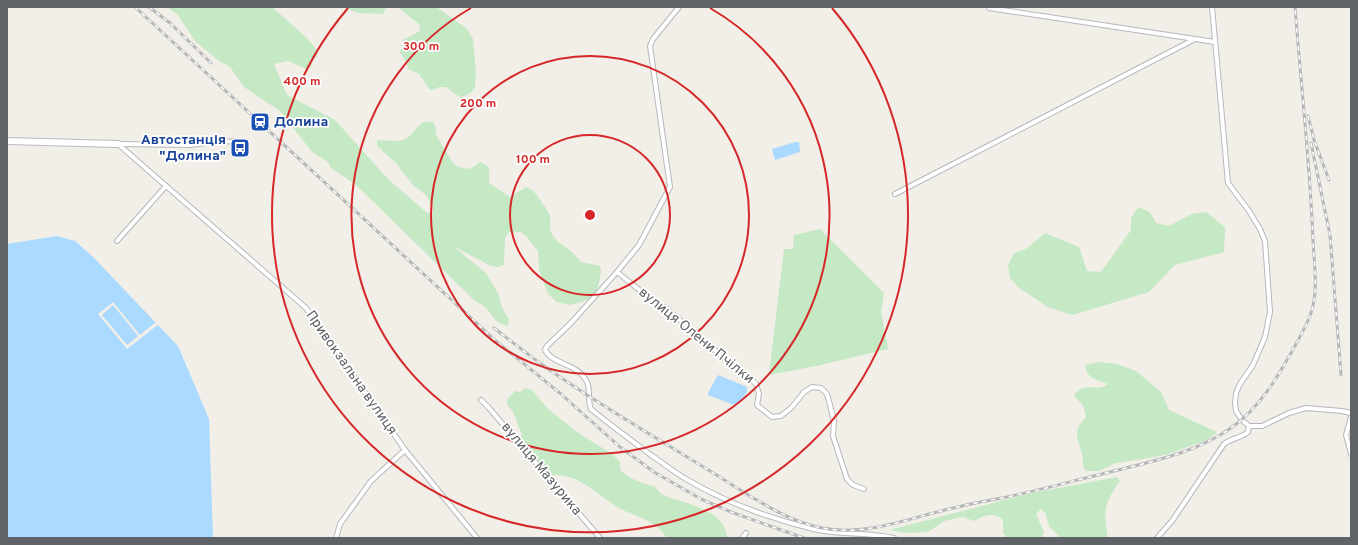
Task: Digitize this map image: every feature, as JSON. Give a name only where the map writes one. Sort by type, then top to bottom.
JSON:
[{"type":"street","points":[[679,7],[673,12],[653,39],[650,46],[670,187],[639,245],[617,272],[570,324],[547,346],[545,350],[548,356],[572,367],[587,381],[589,389],[588,403],[591,409],[684,478],[721,498],[746,508],[813,528],[837,533],[878,534],[894,538]]},
{"type":"street","points":[[1212,7],[1228,183],[1249,211],[1260,229],[1265,249],[1270,312],[1266,337],[1253,365],[1240,384],[1236,393],[1236,411],[1242,420],[1249,426],[1262,426],[1289,413],[1306,408],[1351,413]]},
{"type":"street","points":[[989,8],[1215,42]]},
{"type":"street","points":[[895,194],[1196,39]]},
{"type":"street","points":[[7,141],[191,145],[220,141],[241,142]]},
{"type":"street","name":"Привокзальна вулиця","points":[[118,144],[306,308],[404,450],[477,538]]},
{"type":"street","points":[[117,241],[166,186]]},
{"type":"street","name":"вулиця Олени Пчілки","points":[[617,272],[653,301],[666,308],[732,365],[748,376],[756,384],[759,394],[757,405],[772,417],[781,416],[792,407],[804,392],[812,387],[821,388],[827,394],[834,421],[833,436],[847,479],[853,485],[864,489]]},
{"type":"street","name":"вулиця Мазурика","points":[[481,400],[600,538]]},
{"type":"street","points":[[1351,417],[1346,435],[1351,454]]},
{"type":"street","points":[[1157,538],[1172,521],[1224,444],[1231,439],[1240,438],[1248,432],[1249,426]]},
{"type":"street","points":[[336,538],[340,524],[371,481],[404,450]]},
{"type":"street","points":[[742,538],[746,533]]},
{"type":"green space","points":[[167,7],[272,7],[307,38],[316,49],[317,56],[312,61],[311,67],[306,69],[288,61],[274,64],[287,95],[335,120],[389,180],[426,212],[433,214],[433,208],[427,196],[412,184],[396,163],[377,146],[377,140],[400,141],[408,138],[423,122],[433,122],[436,129],[436,135],[453,163],[458,167],[470,169],[480,162],[486,165],[489,170],[489,183],[510,197],[526,187],[536,194],[550,216],[550,230],[557,241],[572,252],[581,262],[600,266],[600,278],[597,291],[593,297],[582,302],[569,305],[557,302],[548,294],[539,270],[538,251],[521,232],[509,232],[505,238],[504,265],[498,267],[491,266],[453,246],[486,273],[499,295],[502,308],[509,319],[508,326],[500,323],[485,307],[474,300],[355,184],[331,168],[328,162],[312,152],[280,111],[244,87],[230,67],[219,61],[195,41],[178,15]]},
{"type":"green space","points":[[345,7],[386,8],[383,14],[357,13]]},
{"type":"green space","points":[[399,7],[436,7],[466,28],[473,39],[476,73],[475,87],[472,92],[461,98],[446,87],[439,87],[430,90],[419,74],[408,69],[407,63],[400,52],[403,40],[420,31],[420,25]]},
{"type":"green space","points":[[1138,207],[1150,212],[1156,223],[1169,226],[1192,214],[1206,212],[1225,227],[1224,252],[1175,265],[1149,292],[1072,315],[1048,307],[1019,288],[1010,278],[1008,265],[1014,253],[1026,249],[1045,233],[1079,247],[1087,271],[1101,272],[1131,230],[1131,218]]},
{"type":"green space","points":[[820,229],[884,293],[881,312],[888,349],[816,366],[769,375],[784,249],[793,249],[794,235]]},
{"type":"green space","points":[[1098,362],[1117,364],[1136,371],[1161,392],[1169,410],[1217,432],[1207,440],[1168,454],[1116,463],[1099,471],[1086,471],[1083,466],[1077,432],[1078,428],[1086,417],[1083,405],[1074,396],[1082,389],[1099,387],[1108,384],[1093,378],[1086,370],[1085,365]]},
{"type":"green space","points":[[525,388],[532,390],[547,408],[580,434],[612,454],[620,462],[620,470],[627,475],[636,480],[654,486],[663,495],[712,514],[720,520],[725,528],[727,538],[667,538],[660,529],[653,524],[621,509],[578,480],[558,475],[548,476],[517,440],[522,434],[513,412],[507,403],[508,398],[515,391],[520,392]]},
{"type":"green space","points":[[1117,477],[1120,481],[1108,502],[1105,514],[1108,538],[1058,538],[1058,535],[1049,526],[1046,514],[1041,509],[1036,514],[1044,532],[1042,538],[1007,538],[1003,533],[1003,520],[992,515],[985,516],[974,521],[963,517],[944,521],[928,532],[908,533],[889,530],[1032,493]]},
{"type":"water","points":[[799,142],[800,152],[775,160],[772,149]]},
{"type":"water","points":[[57,236],[75,241],[93,257],[178,346],[209,419],[213,538],[7,538],[7,244]]},
{"type":"water","points":[[718,375],[747,387],[747,392],[740,403],[734,405],[708,395]]},
{"type":"pier","points":[[113,302],[140,335],[156,322],[159,324],[127,349],[98,314]],"holes":[[[113,305],[138,336],[127,345],[102,315]]]},
{"type":"railway","points":[[135,7],[497,342],[561,394],[620,447],[654,472],[701,499],[731,512],[804,538]]},
{"type":"railway","points":[[149,7],[170,23],[211,63]]},
{"type":"railway","points":[[494,328],[578,389],[750,496],[793,519],[822,528],[840,530],[874,528],[969,504],[1002,498],[1138,465],[1187,451],[1217,437],[1231,428],[1260,401],[1290,356],[1302,334],[1313,307],[1315,278],[1312,211],[1295,7]]},
{"type":"railway","points":[[1308,116],[1314,140],[1329,180]]},
{"type":"railway","points":[[1311,143],[1330,235],[1341,375]]},
{"type":"place","name":"Долина","points":[[260,122]]},
{"type":"place","name":"Автостанція \"Долина\"","points":[[240,148]]}]
